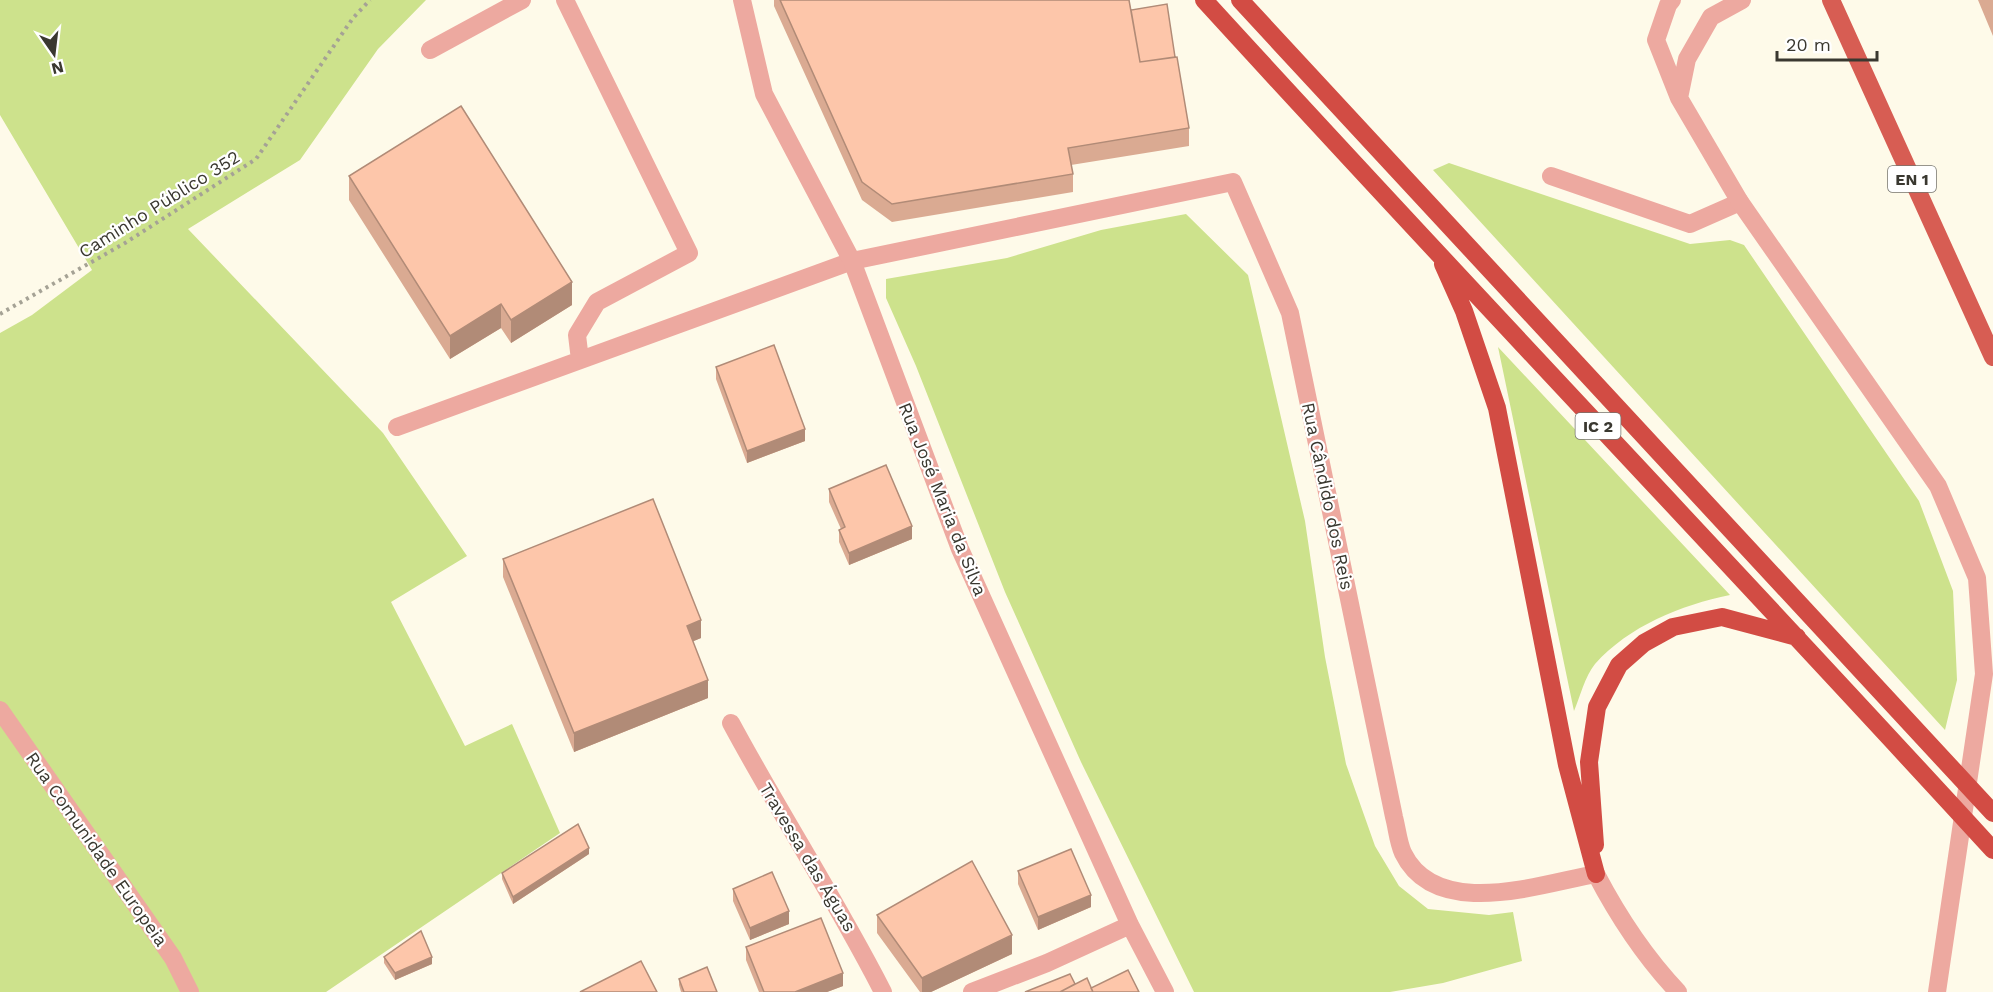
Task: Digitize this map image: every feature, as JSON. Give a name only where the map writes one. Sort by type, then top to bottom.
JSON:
[{"type":"highway","name":"IC 2","points":[[1204,0],[1535,355],[1618,450],[1797,637],[1993,850]]},
{"type":"highway","name":"IC 2","points":[[1240,0],[1993,813]]},
{"type":"highway","points":[[1438,251],[1464,311],[1497,408],[1567,765],[1596,874]]},
{"type":"highway","points":[[1596,874],[1595,814],[1589,762],[1597,707],[1619,666],[1644,643],[1673,627],[1722,617],[1797,637]]},
{"type":"main road","name":"EN 1","points":[[1831,0],[1993,357]]},
{"type":"street","points":[[430,50],[522,0]]},
{"type":"street","points":[[565,0],[689,253],[597,302],[577,335],[580,360]]},
{"type":"street","name":"Rua José Maria da Silva","points":[[742,0],[764,94],[852,261],[960,549],[1130,925],[1165,992]]},
{"type":"street","points":[[1672,0],[1668,5],[1656,40],[1678,98],[1740,202],[1938,486],[1977,578],[1984,674],[1937,992]]},
{"type":"street","points":[[1678,98],[1687,59],[1711,17],[1743,0]]},
{"type":"street","points":[[1551,176],[1690,224],[1740,202]]},
{"type":"street","name":"Rua Cândido dos Reis","points":[[852,261],[1233,182],[1290,314],[1394,817],[1404,854],[1424,879],[1452,892],[1486,894],[1596,874]]},
{"type":"street","points":[[397,427],[852,261]]},
{"type":"street","name":"Rua Comunidade Europeia","points":[[0,710],[173,957],[190,992]]},
{"type":"street","name":"Travessa das Águas","points":[[731,723],[775,806],[846,919],[884,992]]},
{"type":"street","points":[[1596,874],[1616,914],[1647,959],[1678,992]]},
{"type":"street","points":[[972,992],[1047,963],[1130,925]]},
{"type":"path","name":"Caminho Público 352","points":[[0,314],[125,243],[256,159],[353,18],[370,0]]},
{"type":"green space","points":[[0,0],[426,0],[378,49],[300,160],[188,229],[383,433],[467,556],[391,602],[465,746],[512,724],[560,833],[326,992],[0,992],[0,333],[32,315],[92,270],[0,115]]},
{"type":"green space","points":[[1449,163],[1690,244],[1730,240],[1744,245],[1919,501],[1953,591],[1957,680],[1945,730],[1433,170]]},
{"type":"green space","points":[[1186,214],[1248,275],[1305,521],[1325,657],[1346,764],[1375,846],[1399,886],[1428,909],[1489,915],[1513,912],[1522,961],[1443,983],[1390,992],[1194,992],[1081,762],[1005,592],[916,366],[886,298],[886,279],[1007,258],[1101,230]]},
{"type":"green space","points":[[1498,347],[1730,595],[1675,611],[1640,628],[1624,639],[1591,669],[1574,711]]},
{"type":"building","points":[[780,0],[1129,0],[1140,62],[1177,57],[1189,128],[1068,148],[1073,174],[892,204],[862,182]]},
{"type":"building","points":[[1167,4],[1175,57],[1140,62],[1131,10]]},
{"type":"building","points":[[461,106],[572,282],[511,320],[501,304],[450,336],[349,176]]},
{"type":"building","points":[[774,345],[805,429],[747,451],[716,367]]},
{"type":"building","points":[[886,465],[912,526],[849,553],[839,530],[845,527],[829,489]]},
{"type":"building","points":[[653,499],[701,620],[687,626],[708,680],[574,733],[503,559]]},
{"type":"building","points":[[578,824],[589,848],[513,897],[502,873]]},
{"type":"building","points":[[1071,849],[1091,895],[1038,917],[1018,871]]},
{"type":"building","points":[[972,861],[1012,935],[922,978],[877,915]]},
{"type":"building","points":[[772,872],[789,911],[750,928],[733,889]]},
{"type":"building","points":[[821,918],[843,973],[795,992],[764,992],[746,947]]},
{"type":"building","points":[[421,931],[432,957],[395,973],[384,957]]},
{"type":"building","points":[[641,961],[657,992],[580,992]]},
{"type":"building","points":[[707,967],[717,992],[684,992],[679,979]]},
{"type":"building","points":[[1128,970],[1139,992],[1093,992],[1091,988]]},
{"type":"building","points":[[1070,974],[1075,984],[1060,992],[1025,992]]},
{"type":"building","points":[[1087,978],[1093,992],[1060,992]]}]
